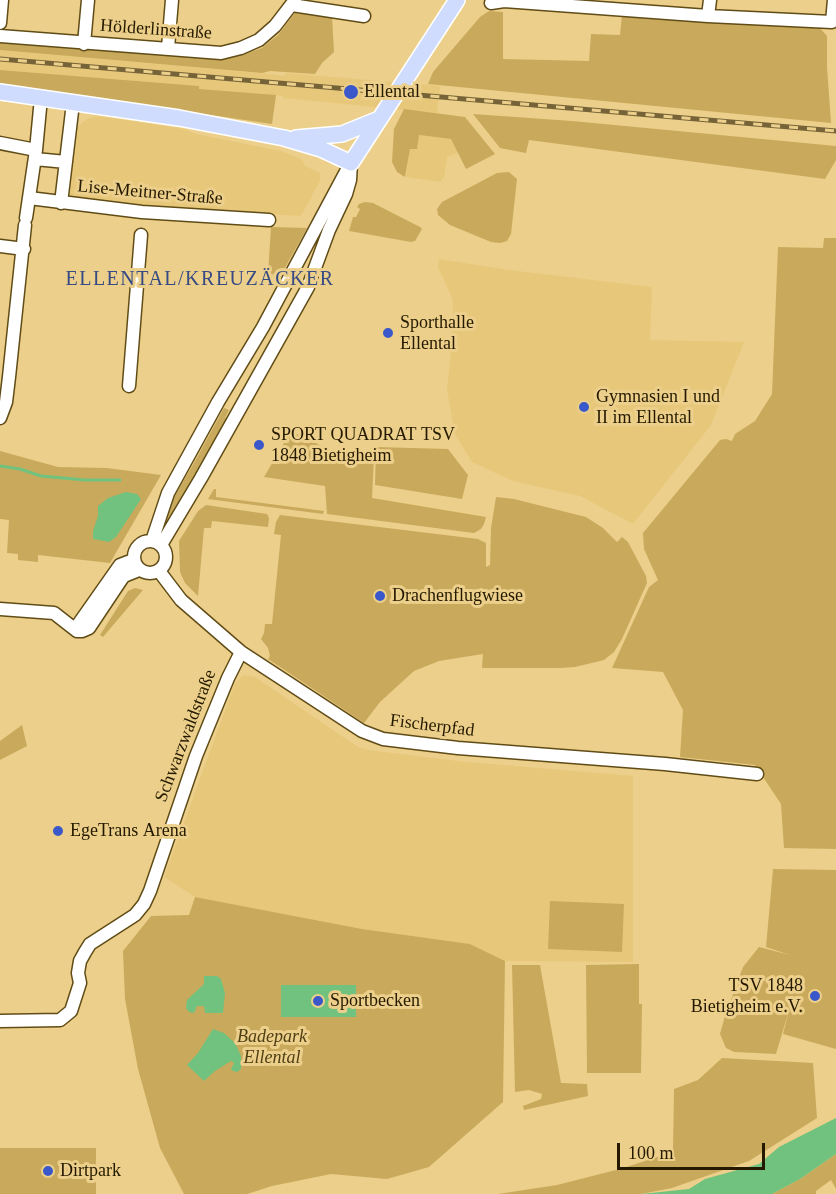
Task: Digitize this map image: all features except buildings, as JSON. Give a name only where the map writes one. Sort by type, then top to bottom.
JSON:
[{"type":"main road","points":[[0,92],[179,118],[284,138],[321,149],[351,163],[458,0]]},
{"type":"main road","points":[[284,138],[342,134],[379,119]]},
{"type":"street","points":[[0,23],[2,0]]},
{"type":"street","points":[[84,44],[88,0]]},
{"type":"street","points":[[168,48],[172,0]]},
{"type":"street","points":[[708,16],[710,0]]},
{"type":"street","points":[[491,3],[504,1],[597,9],[613,4],[708,16],[832,22],[834,0]]},
{"type":"street","name":"Hölderlinstraße","points":[[0,36],[221,53],[259,40],[275,26],[293,3],[364,16]]},
{"type":"street","points":[[0,418],[6,402],[41,98]]},
{"type":"street","points":[[61,203],[73,103]]},
{"type":"street","points":[[0,143],[66,162]]},
{"type":"street","points":[[156,543],[201,478],[308,287],[329,230],[346,194],[351,163]]},
{"type":"street","points":[[156,543],[168,493],[218,402],[263,327],[351,163]]},
{"type":"street","name":"Lise-Meitner-Straße","points":[[29,198],[142,212],[269,220]]},
{"type":"street","points":[[129,386],[142,212]]},
{"type":"street","points":[[0,246],[24,249]]},
{"type":"street","points":[[0,609],[54,613],[75,629],[82,631],[89,628],[120,565],[136,565],[148,574],[159,572],[166,562],[164,550],[156,543],[142,543],[138,546],[136,565]]},
{"type":"street","name":"Fischerpfad","points":[[159,572],[181,600],[242,652],[362,731],[383,739],[449,747],[656,763],[757,774]]},
{"type":"street","points":[[75,629],[105,595]]},
{"type":"street","name":"Schwarzwaldstraße","points":[[0,1021],[60,1020],[71,1011],[80,983],[78,973],[80,961],[90,944],[135,915],[144,904],[199,747],[228,678],[242,652]]},
{"type":"shaded area","points":[[0,50],[285,76],[285,73],[440,86],[437,113],[198,89],[198,86],[0,70]]},
{"type":"shaded area","points":[[98,116],[184,129],[196,134],[281,151],[301,159],[305,166],[320,173],[320,181],[301,216],[69,202],[78,126],[87,119]]},
{"type":"shaded area","points":[[419,135],[451,139],[458,153],[447,157],[444,178],[441,182],[406,177],[410,148]]},
{"type":"shaded area","name":"Gymnasien I und II im Ellental","points":[[439,259],[652,287],[650,340],[744,342],[711,425],[633,524],[580,496],[513,481],[472,462],[455,434],[447,390],[453,300],[438,267]]},
{"type":"shaded area","points":[[126,492],[137,494],[141,499],[116,537],[109,542],[93,539],[98,506],[108,498]]},
{"type":"shaded area","points":[[244,675],[255,677],[358,747],[368,750],[467,762],[633,776],[633,962],[505,961],[470,944],[362,929],[195,897],[164,877],[235,683]]},
{"type":"shaded area","points":[[204,976],[217,976],[221,979],[225,993],[223,1013],[205,1013],[204,1006],[197,1006],[194,1013],[189,1012],[186,1008],[187,1000],[204,984]]},
{"type":"shaded area","name":"Sportbecken","points":[[281,985],[356,985],[356,1017],[281,1017]]},
{"type":"shaded area","points":[[213,1029],[224,1033],[235,1043],[241,1056],[241,1069],[237,1072],[233,1071],[231,1069],[234,1063],[231,1061],[204,1081],[187,1065],[198,1053]]},
{"type":"shaded area","points":[[836,1118],[836,1154],[800,1179],[772,1194],[641,1194],[689,1189],[705,1179],[759,1164],[779,1147]]},
{"type":"green space","points":[[489,11],[503,12],[503,59],[589,61],[591,34],[620,35],[622,15],[819,27],[827,36],[831,123],[428,84],[433,72],[480,17]]},
{"type":"green space","points":[[295,13],[332,16],[334,52],[322,63],[315,74],[270,71],[262,73],[0,50],[0,41],[219,59],[262,48],[278,35]]},
{"type":"green space","points":[[0,70],[199,86],[199,89],[276,95],[272,124],[0,84]]},
{"type":"green space","points":[[404,109],[465,117],[495,154],[466,169],[451,139],[419,135],[417,149],[410,149],[405,177],[397,172],[392,162],[394,129]]},
{"type":"green space","points":[[473,114],[836,146],[836,160],[825,179],[529,140],[526,153],[500,148]]},
{"type":"green space","points":[[509,172],[517,179],[511,234],[507,241],[491,242],[450,225],[438,215],[437,209],[442,202],[497,173]]},
{"type":"green space","points":[[365,202],[373,203],[420,227],[422,229],[415,241],[349,231],[353,217],[356,217],[360,209],[357,207]]},
{"type":"green space","points":[[271,227],[307,228],[281,275],[268,274]]},
{"type":"green space","points":[[824,238],[836,238],[836,849],[784,848],[781,804],[755,765],[680,757],[683,710],[663,672],[612,668],[649,587],[658,580],[644,549],[643,533],[720,440],[732,441],[735,434],[755,421],[772,394],[778,247],[823,248]]},
{"type":"green space","points":[[224,408],[229,410],[225,418],[229,420],[166,527],[159,524],[172,495],[175,495]]},
{"type":"green space","points":[[291,431],[334,452],[374,455],[372,498],[486,517],[484,524],[474,533],[327,514],[325,486],[264,477]]},
{"type":"green space","points":[[376,447],[448,449],[468,475],[462,499],[375,485]]},
{"type":"green space","points":[[0,451],[58,467],[107,468],[161,475],[110,563],[38,555],[38,562],[18,560],[18,554],[7,553],[9,520],[0,519]]},
{"type":"green space","points":[[216,489],[216,497],[324,511],[323,514],[208,499]]},
{"type":"green space","points":[[496,497],[514,499],[586,517],[603,528],[617,542],[622,537],[628,542],[646,576],[647,583],[622,639],[614,652],[604,660],[560,668],[482,668],[483,654],[439,661],[414,671],[380,702],[364,723],[268,659],[270,656],[268,648],[261,639],[265,624],[272,624],[281,535],[274,534],[280,515],[478,539],[486,543],[486,567],[490,565],[491,528]]},
{"type":"green space","points":[[206,505],[267,514],[269,518],[268,527],[212,521],[211,528],[204,528],[198,596],[185,583],[180,572],[179,541],[198,511]]},
{"type":"green space","points":[[135,588],[143,590],[103,637],[100,635],[128,591]]},
{"type":"green space","points":[[22,725],[27,746],[0,760],[0,741]]},
{"type":"green space","name":"TSV 1848 Bietigheim e.V.","points":[[773,869],[836,870],[836,1049],[783,1034],[789,1010],[776,1054],[734,1052],[726,1048],[720,1034],[743,967],[759,947],[790,955],[766,947]]},
{"type":"green space","name":"Badepark Ellental","points":[[195,897],[362,929],[470,944],[505,961],[503,1102],[429,1167],[387,1179],[331,1174],[272,1186],[247,1194],[184,1194],[160,1148],[138,1069],[125,999],[123,951],[151,916],[189,915]]},
{"type":"green space","points":[[550,901],[624,904],[622,952],[548,949]]},
{"type":"green space","points":[[639,964],[639,1004],[642,1004],[641,1073],[587,1073],[586,965]]},
{"type":"green space","points":[[512,965],[540,965],[561,1083],[587,1084],[588,1096],[524,1110],[523,1106],[541,1099],[542,1094],[529,1090],[515,1092]]},
{"type":"green space","points":[[722,1058],[813,1063],[817,1118],[749,1161],[672,1188],[641,1194],[498,1194],[557,1185],[620,1169],[673,1152],[674,1089],[698,1080]]},
{"type":"green space","name":"Dirtpark","points":[[0,1148],[96,1148],[96,1194],[0,1194]]},
{"type":"green space","points":[[836,1154],[836,1189],[831,1180],[816,1191],[816,1194],[772,1194],[800,1179]]},
{"type":"waterway","points":[[0,466],[20,469],[41,476],[120,480]]},
{"type":"railway","points":[[0,59],[836,131]]},
{"type":"place","name":"Ellental","points":[[351,92]]},
{"type":"place","name":"Sporthalle Ellental","points":[[388,333]]},
{"type":"place","name":"Gymnasien I und II im Ellental","points":[[584,407]]},
{"type":"place","name":"SPORT QUADRAT TSV 1848 Bietigheim","points":[[259,445]]},
{"type":"place","name":"Drachenflugwiese","points":[[380,596]]},
{"type":"place","name":"EgeTrans Arena","points":[[58,831]]},
{"type":"place","name":"TSV 1848 Bietigheim e.V.","points":[[815,996]]},
{"type":"place","name":"Sportbecken","points":[[318,1001]]},
{"type":"place","name":"Dirtpark","points":[[48,1171]]},
{"type":"district","name":"ELLENTAL/KREUZÄCKER","points":[[200,280]]}]
